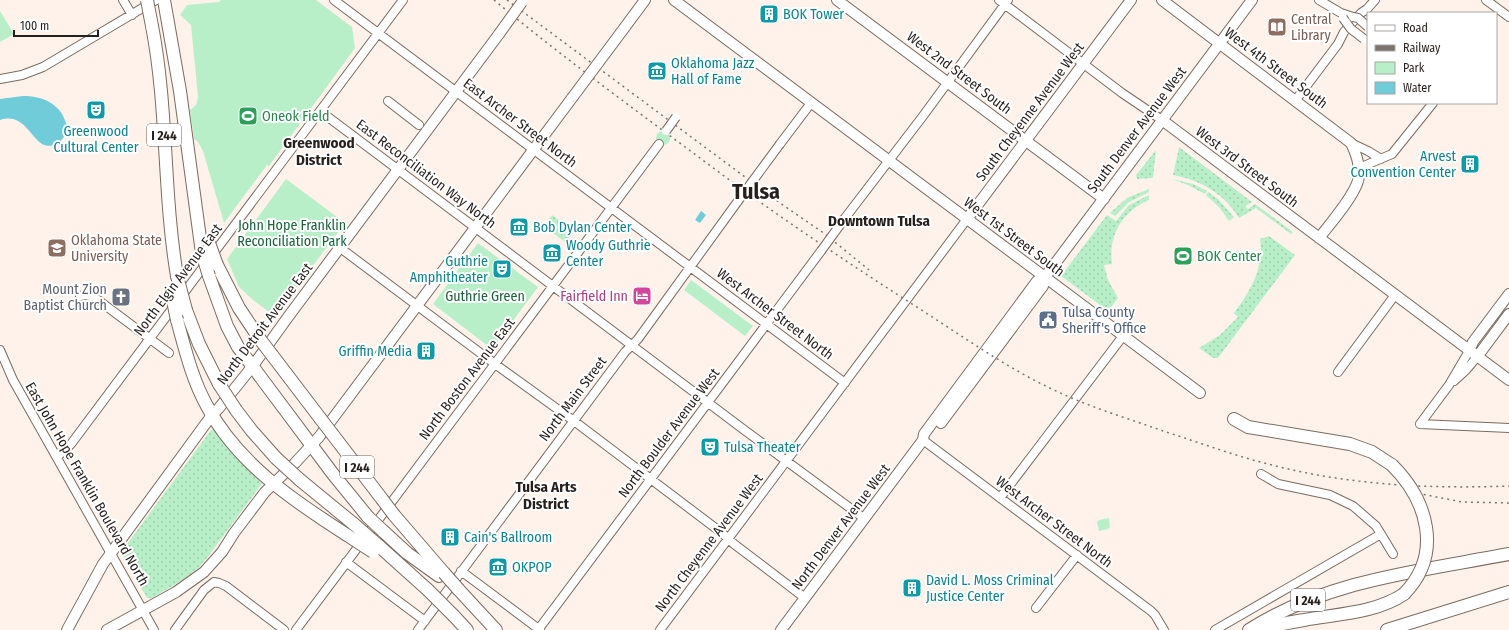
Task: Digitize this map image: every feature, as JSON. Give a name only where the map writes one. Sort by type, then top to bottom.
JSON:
[{"type":"highway","name":"I 244","points":[[147,0],[160,82],[172,245],[177,276],[186,310],[199,344],[219,384],[252,431],[276,458],[300,480],[355,525],[376,549],[418,580],[467,630]]},
{"type":"highway","name":"I 244","points":[[164,0],[198,205],[217,265],[239,308],[259,338],[442,576]]},
{"type":"highway","points":[[188,150],[202,253],[227,326],[238,347],[368,517],[407,553],[442,576],[459,590],[496,630]]},
{"type":"highway","points":[[172,245],[171,291],[177,320],[190,368],[201,396],[212,415],[238,449],[273,483],[312,513],[347,535],[376,549]]},
{"type":"highway","points":[[1234,419],[1248,427],[1350,444],[1372,452],[1392,465],[1406,480],[1418,500],[1427,534],[1426,553],[1421,570],[1404,594],[1391,602],[1375,607],[1287,623],[1266,630]]},
{"type":"highway","name":"I 244","points":[[1249,630],[1299,603],[1343,587],[1372,580],[1509,554]]},
{"type":"highway","points":[[1387,630],[1509,592]]},
{"type":"main road","points":[[107,630],[186,586],[204,572],[222,552],[273,483],[295,464],[312,445],[476,228],[645,0]]},
{"type":"main road","name":"West 1st Street South","points":[[674,0],[1200,393]]},
{"type":"main road","name":"West 2nd Street South","points":[[837,0],[1104,199]]},
{"type":"main road","name":"South Cheyenne Avenue West","points":[[967,219],[1131,0]]},
{"type":"main road","name":"West 4th Street South","points":[[1162,0],[1351,143]]},
{"type":"main road","name":"South Denver Avenue West","points":[[1024,306],[1037,281],[1045,277],[1252,0]]},
{"type":"main road","name":"North Detroit Avenue East","points":[[67,630],[84,601],[98,572],[112,552],[212,415],[252,367],[339,247],[523,1]]},
{"type":"main road","name":"West 3rd Street South","points":[[1162,120],[1321,235],[1367,274],[1509,380]]},
{"type":"main road","points":[[1321,235],[1354,190],[1359,180],[1358,160],[1351,143]]},
{"type":"main road","points":[[1473,354],[1474,340],[1509,294]]},
{"type":"main road","name":"North Denver Avenue West","points":[[781,630],[923,440],[927,429],[1024,306]]},
{"type":"main road","points":[[1473,354],[1509,314]]},
{"type":"street","points":[[124,0],[132,15]]},
{"type":"street","points":[[0,79],[22,75],[38,69],[156,0]]},
{"type":"street","name":"East Archer Street North","points":[[334,0],[690,267]]},
{"type":"street","name":"North Elgin Avenue East","points":[[58,457],[71,444],[403,0]]},
{"type":"street","points":[[1318,0],[1341,13],[1358,18],[1367,26]]},
{"type":"street","points":[[1295,101],[1338,44],[1344,32],[1361,13],[1368,9],[1374,0]]},
{"type":"street","name":"West 3rd Street South","points":[[1004,1],[1084,64],[1162,120]]},
{"type":"street","name":"North Boulder Avenue West","points":[[539,630],[800,278],[947,83],[1004,1]]},
{"type":"street","points":[[1490,1],[1509,17]]},
{"type":"street","points":[[1497,18],[1502,11]]},
{"type":"street","points":[[1341,13],[1350,29],[1364,39],[1367,35]]},
{"type":"street","points":[[1348,24],[1350,19],[1353,17]]},
{"type":"street","points":[[388,102],[419,125]]},
{"type":"street","name":"North Main Street","points":[[418,630],[631,345],[638,338],[811,103]]},
{"type":"street","points":[[1359,168],[1392,154],[1432,104]]},
{"type":"street","name":"East Reconciliation Way North","points":[[320,111],[787,462],[866,518]]},
{"type":"street","points":[[666,132],[676,117]]},
{"type":"street","points":[[1351,143],[1368,150],[1381,159]]},
{"type":"street","name":"North Boston Avenue East","points":[[296,630],[659,144]]},
{"type":"street","name":"South Cheyenne Avenue West","points":[[908,298],[967,219]]},
{"type":"street","points":[[339,247],[495,364],[574,421],[805,598]]},
{"type":"street","name":"West Archer Street North","points":[[690,267],[845,382]]},
{"type":"street","points":[[80,296],[86,295],[94,297],[169,353]]},
{"type":"street","points":[[1338,372],[1395,295]]},
{"type":"street","name":"North Cheyenne Avenue West","points":[[660,630],[728,538],[787,462],[908,298]]},
{"type":"street","points":[[1000,498],[1123,336]]},
{"type":"street","name":"East John Hope Franklin Boulevard North","points":[[0,350],[14,380],[112,552],[154,630]]},
{"type":"street","points":[[1473,354],[1466,370],[1449,385],[1420,424],[1509,428]]},
{"type":"street","name":"West Archer Street North","points":[[923,440],[1151,610],[1164,630]]},
{"type":"street","points":[[1261,474],[1278,484],[1319,492],[1338,498],[1353,506],[1376,526],[1393,554]]},
{"type":"street","points":[[1215,630],[1381,534]]},
{"type":"street","points":[[1036,608],[1077,555]]},
{"type":"street","points":[[346,562],[425,621]]},
{"type":"street","points":[[461,571],[539,630]]},
{"type":"street","points":[[174,630],[204,590],[212,583],[219,583],[226,586],[284,630]]},
{"type":"green space","name":"Oneok Field","points":[[221,0],[316,0],[352,27],[355,48],[269,166],[267,165],[224,223],[203,151],[198,142],[194,139],[190,110],[196,105],[198,97],[191,25],[180,15],[187,5],[219,2]]},
{"type":"green space","points":[[0,11],[14,34],[0,42]]},
{"type":"green space","points":[[660,131],[666,131],[670,135],[670,141],[666,145],[660,145],[656,141],[656,135]]},
{"type":"green space","points":[[1179,147],[1252,202],[1245,206],[1248,209],[1255,204],[1293,232],[1291,234],[1256,208],[1239,218],[1227,202],[1211,189],[1193,180],[1173,175]]},
{"type":"green space","points":[[1156,150],[1153,178],[1137,179],[1136,175]]},
{"type":"green space","name":"John Hope Franklin Reconciliation Park","points":[[286,179],[345,223],[288,299],[285,298],[273,315],[239,287],[227,259]]},
{"type":"green space","points":[[1172,179],[1193,184],[1207,191],[1205,194]]},
{"type":"green space","points":[[1149,189],[1149,192],[1129,202],[1115,216],[1110,213],[1127,198]]},
{"type":"green space","points":[[1208,192],[1218,199],[1234,217],[1229,221],[1219,207],[1206,195]]},
{"type":"green space","points":[[1149,195],[1149,200],[1132,211],[1119,225],[1112,243],[1112,264],[1104,265],[1108,280],[1118,298],[1108,311],[1061,276],[1107,215],[1116,221],[1129,205]]},
{"type":"green space","points":[[552,215],[571,229],[566,235],[573,241],[570,246],[544,226]]},
{"type":"green space","points":[[1269,236],[1295,255],[1218,358],[1213,358],[1199,348],[1220,335],[1238,317],[1234,313],[1251,287],[1258,269],[1261,249],[1260,239]]},
{"type":"green space","name":"Guthrie Green","points":[[478,243],[538,287],[492,349],[433,304]]},
{"type":"green space","points":[[691,280],[753,326],[745,336],[684,290]]},
{"type":"green space","points":[[216,429],[263,482],[199,567],[184,579],[152,598],[147,598],[122,554],[122,551],[211,430]]},
{"type":"green space","points":[[1109,518],[1110,527],[1099,531],[1097,522],[1099,520]]},
{"type":"water","points":[[23,96],[43,99],[59,110],[63,116],[67,128],[64,137],[60,141],[52,146],[47,146],[36,139],[22,123],[14,119],[0,120],[0,99]]},
{"type":"water","points":[[701,211],[706,215],[700,223],[695,220]]},
{"type":"railway","points":[[494,0],[549,45],[770,209],[847,262],[989,354],[1037,382],[1094,407],[1163,431],[1241,457],[1298,471],[1328,477],[1388,484],[1448,487],[1509,486]]},
{"type":"railway","points":[[507,0],[780,203],[825,234],[869,270]]},
{"type":"railway","points":[[1406,491],[1462,502],[1509,503]]},
{"type":"place","name":"BOK Tower","points":[[769,14]]},
{"type":"place","name":"Central Library","points":[[1277,27]]},
{"type":"place","name":"Oklahoma Jazz Hall of Fame","points":[[657,71]]},
{"type":"place","name":"Greenwood Cultural Center","points":[[96,110]]},
{"type":"place","name":"Oneok Field","points":[[248,116]]},
{"type":"place","name":"Arvest Convention Center","points":[[1470,164]]},
{"type":"place","name":"Bob Dylan Center","points":[[519,227]]},
{"type":"place","name":"Oklahoma State University","points":[[57,248]]},
{"type":"place","name":"Woody Guthrie Center","points":[[552,253]]},
{"type":"place","name":"BOK Center","points":[[1183,256]]},
{"type":"place","name":"Guthrie Amphitheater","points":[[502,269]]},
{"type":"place","name":"Fairfield Inn","points":[[642,296]]},
{"type":"place","name":"Mount Zion Baptist Church","points":[[121,297]]},
{"type":"place","name":"Tulsa County Sheriff's Office","points":[[1048,320]]},
{"type":"place","name":"Griffin Media","points":[[426,351]]},
{"type":"place","name":"Tulsa Theater","points":[[710,447]]},
{"type":"place","name":"Cain's Ballroom","points":[[450,537]]},
{"type":"place","name":"OKPOP","points":[[498,567]]},
{"type":"place","name":"David L. Moss Criminal Justice Center","points":[[912,588]]},
{"type":"district","name":"Greenwood District","points":[[319,152]]},
{"type":"district","name":"Tulsa","points":[[756,191]]},
{"type":"district","name":"Downtown Tulsa","points":[[879,221]]},
{"type":"district","name":"Tulsa Arts District","points":[[546,496]]}]
